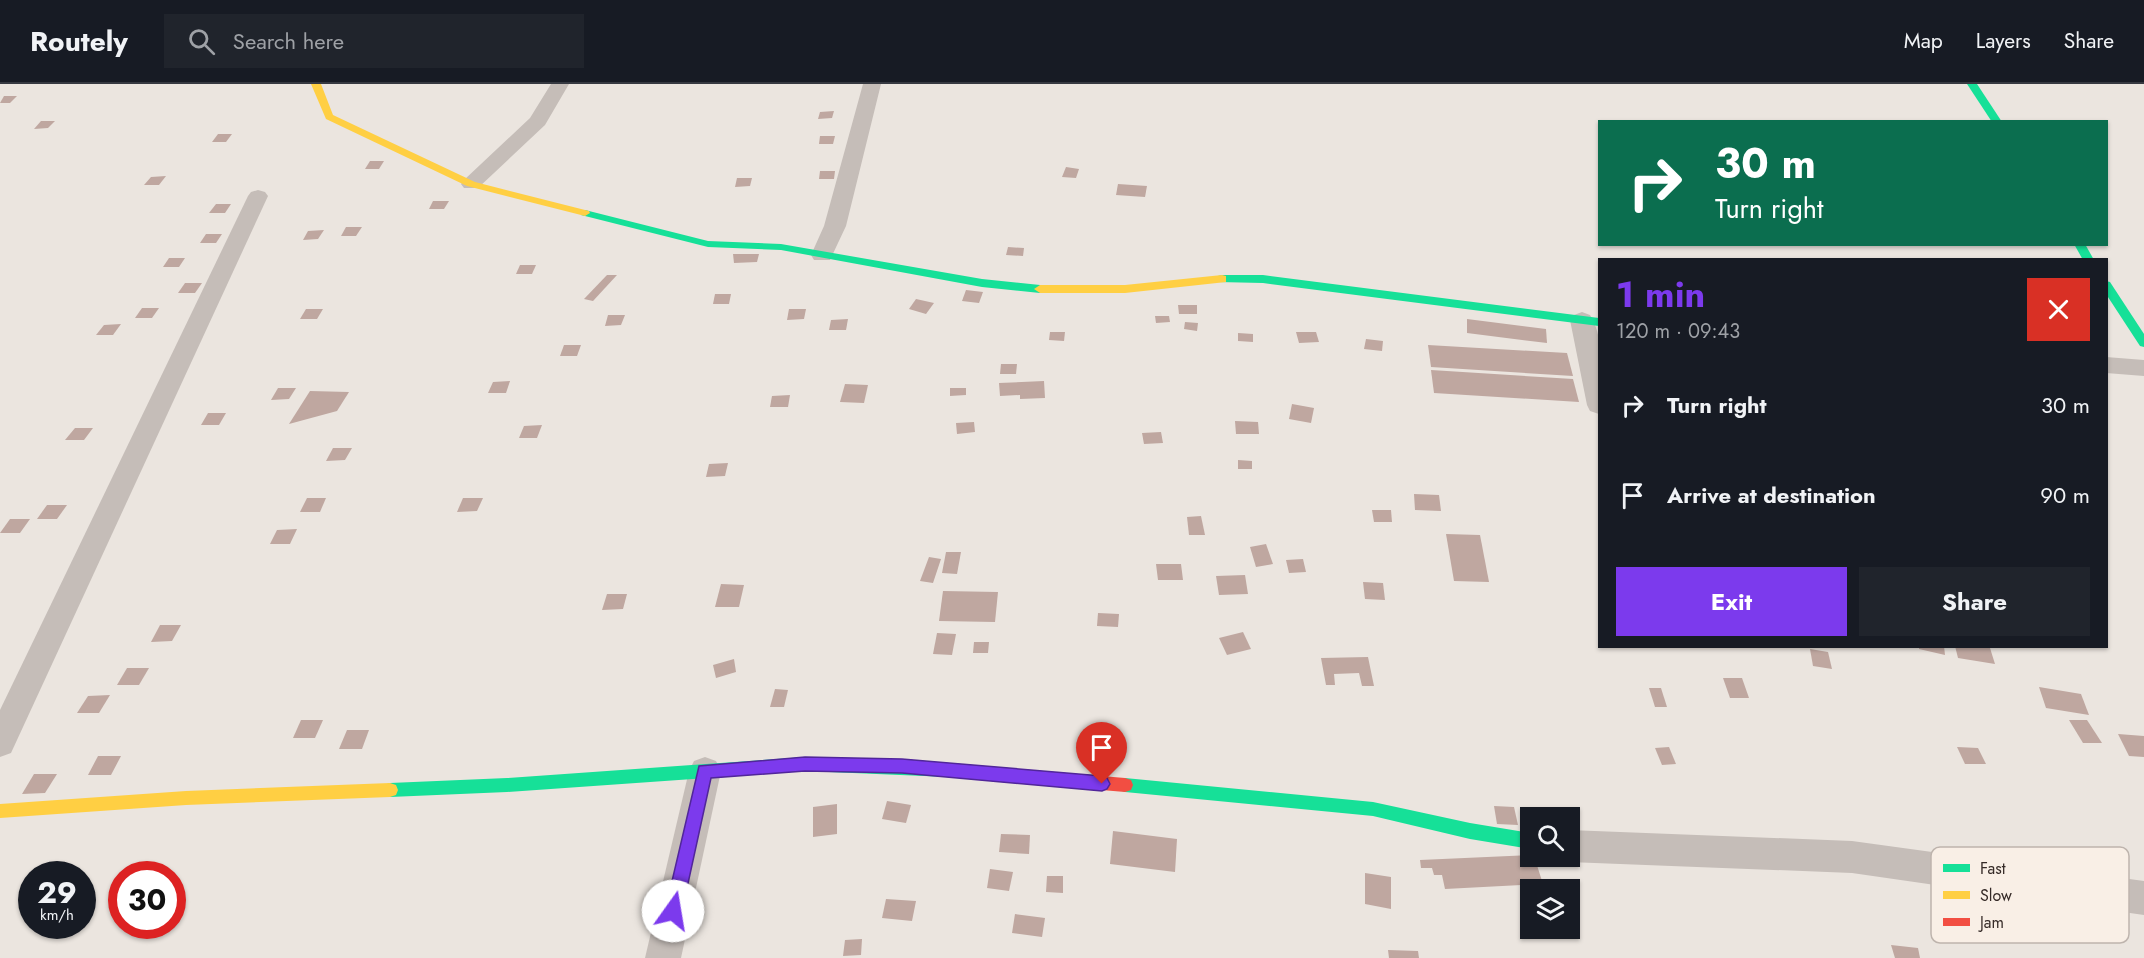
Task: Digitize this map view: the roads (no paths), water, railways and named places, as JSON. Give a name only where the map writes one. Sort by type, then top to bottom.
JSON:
[{"type":"main road","points":[[316,84],[329,117],[471,184],[708,244],[781,247],[982,283],[1042,289],[1125,289],[1225,279],[1263,279],[1591,321]]},
{"type":"main road","points":[[1972,84],[1996,120]]},
{"type":"main road","points":[[2108,288],[2144,343]]},
{"type":"main road","points":[[0,811],[186,798],[507,785],[805,764],[902,766],[1215,792],[1373,809],[1470,831],[1520,839]]},
{"type":"street","points":[[471,184],[538,121],[560,84]]},
{"type":"street","points":[[822,255],[836,226],[872,84]]},
{"type":"street","points":[[0,743],[258,196]]},
{"type":"street","points":[[1591,321],[1598,394]]},
{"type":"street","points":[[2108,365],[2144,368]]},
{"type":"street","points":[[663,958],[705,771]]},
{"type":"street","points":[[1580,846],[1852,857],[1931,868]]},
{"type":"street","points":[[2129,896],[2144,898]]}]
